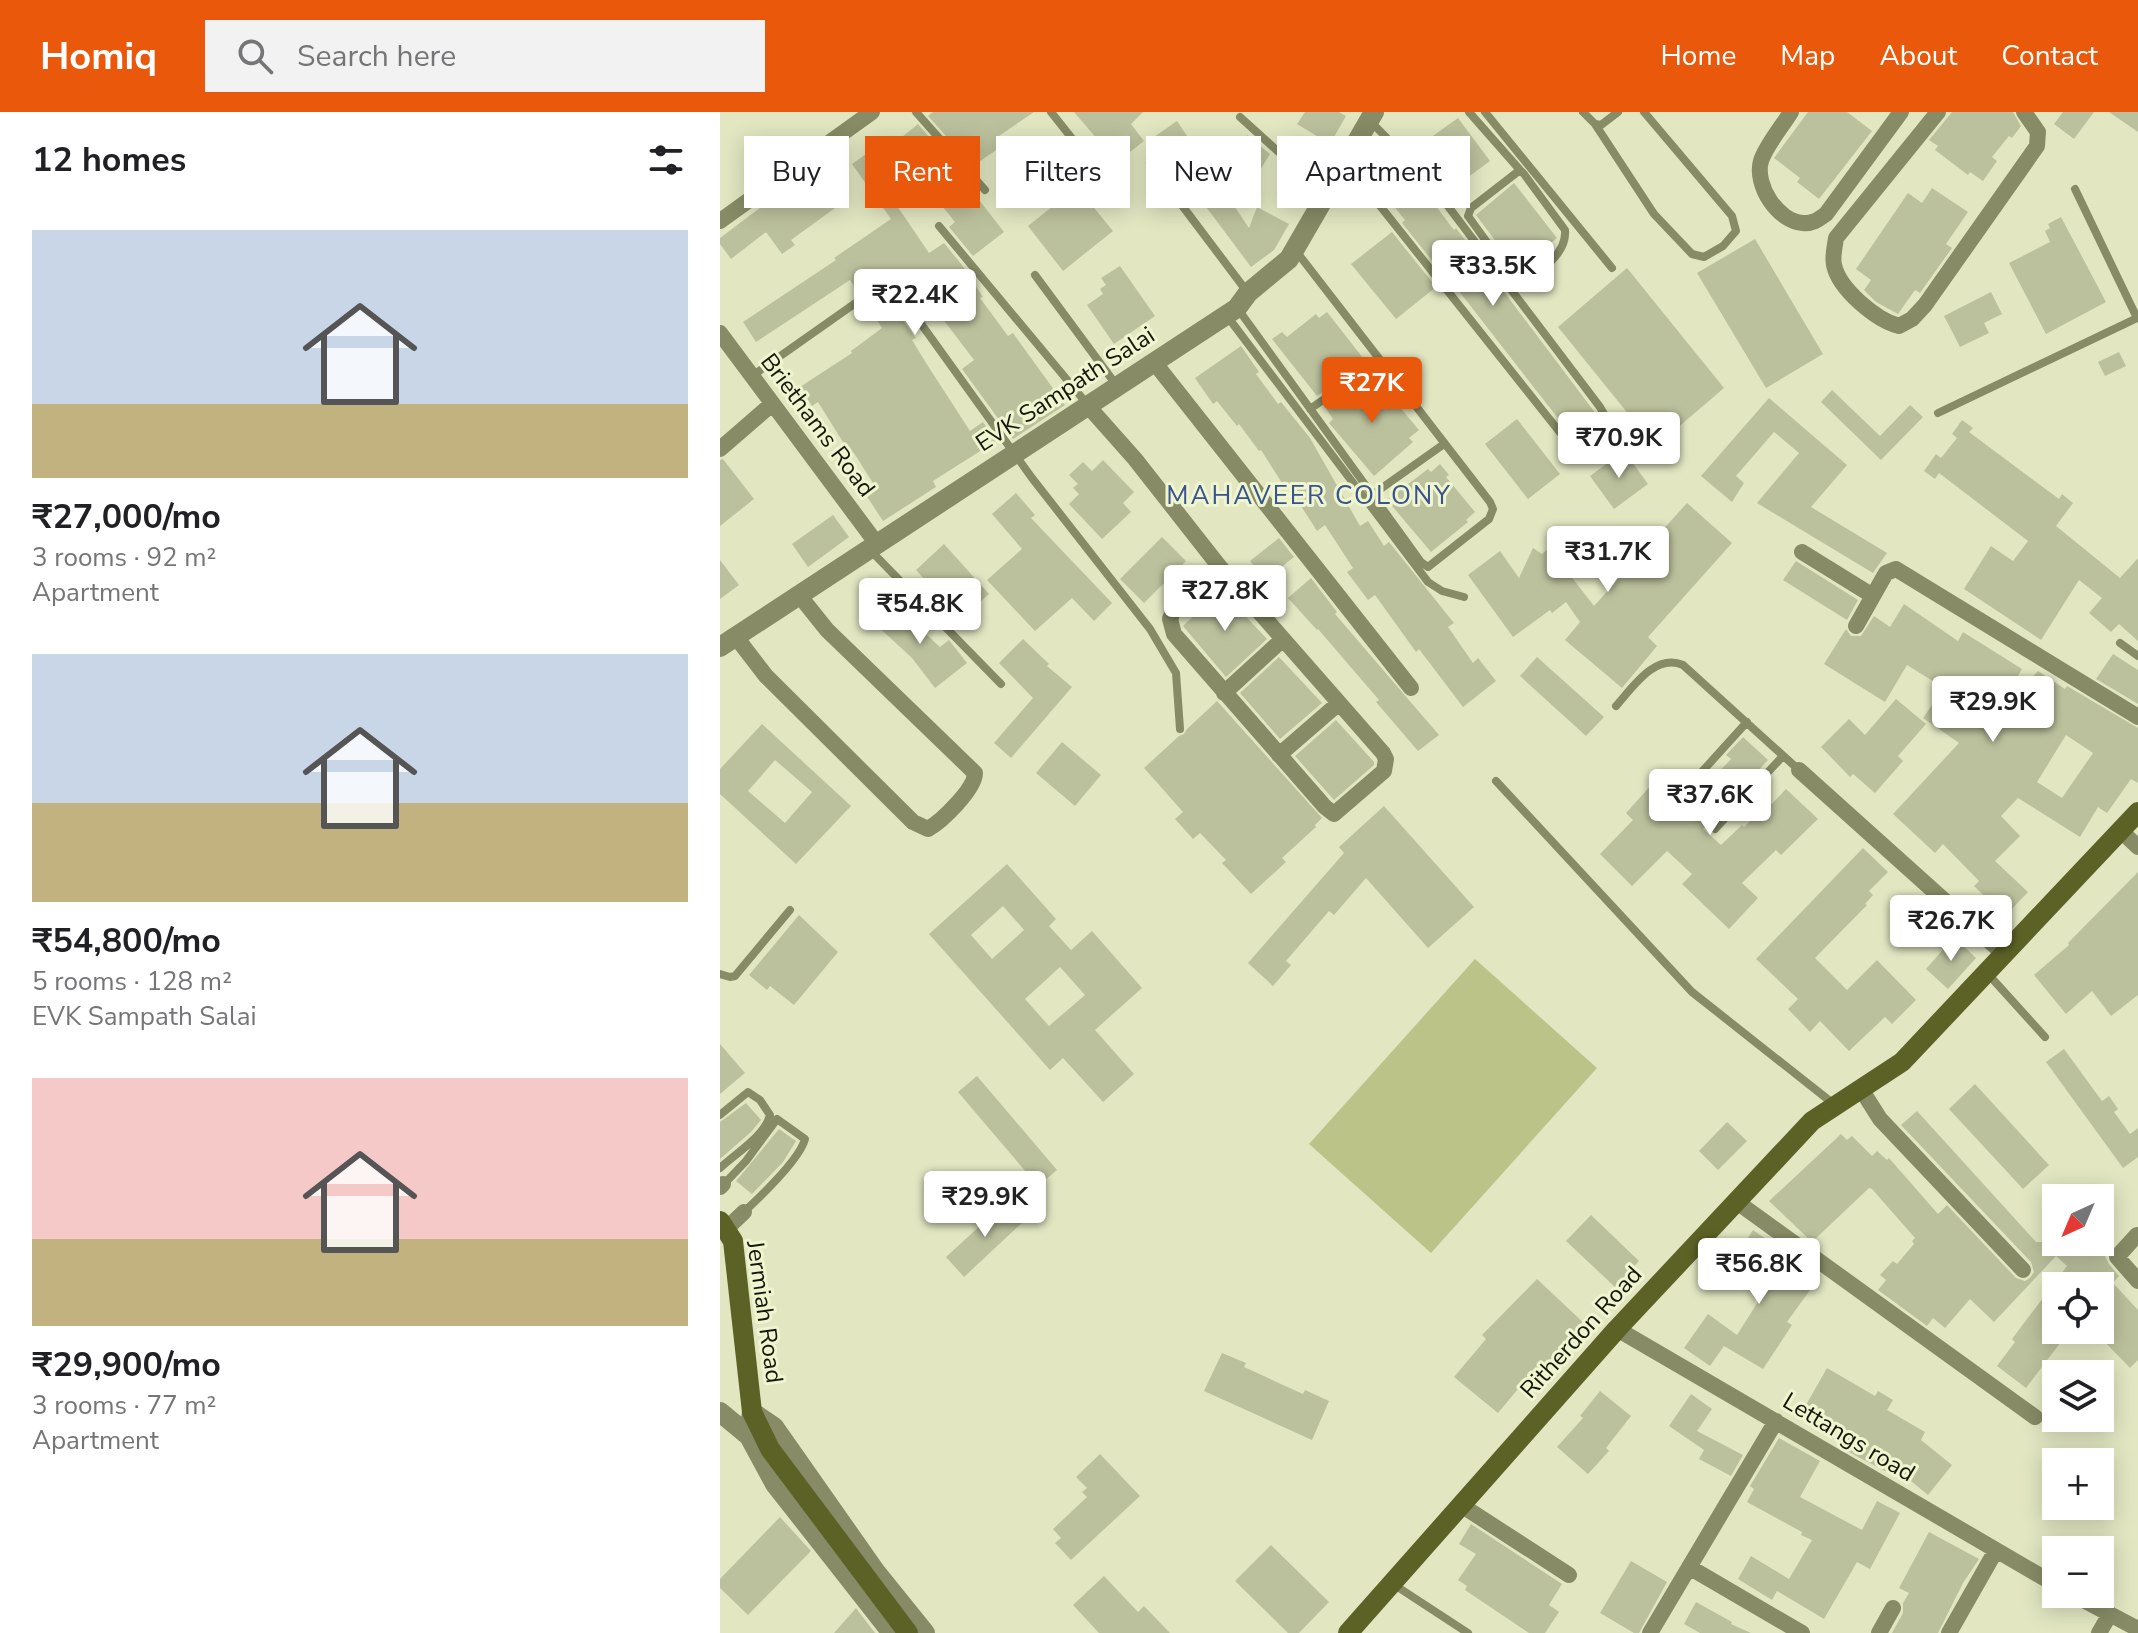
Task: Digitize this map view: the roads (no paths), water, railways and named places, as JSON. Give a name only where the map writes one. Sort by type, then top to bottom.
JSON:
[{"type":"main road","name":"Ritherdon Road","points":[[1348,1633],[1617,1329],[1812,1121],[1902,1062],[2138,812]]},
{"type":"main road","name":"Jermiah Road","points":[[724,1237],[752,1412],[770,1449],[908,1633]]},
{"type":"street","points":[[720,221],[872,112]]},
{"type":"street","points":[[1791,112],[1761,161],[1760,182],[1766,197],[1776,208],[1804,224],[1815,222],[1826,214],[1901,112]]},
{"type":"street","points":[[1938,112],[1836,238],[1834,265],[1845,286],[1884,322],[1899,326],[1912,319],[1925,305],[2037,146],[2038,132],[2024,112]]},
{"type":"street","name":"EVK Sampath Salai","points":[[1360,136],[1372,116]]},
{"type":"street","name":"EVK Sampath Salai","points":[[728,642],[1237,306],[1289,259],[1318,208]]},
{"type":"street","name":"Briethams Road","points":[[720,333],[873,547]]},
{"type":"street","points":[[1154,362],[1411,688]]},
{"type":"street","points":[[720,449],[772,404]]},
{"type":"street","points":[[1088,406],[1135,459],[1219,566],[1383,753],[1385,767],[1377,779],[1334,814],[1178,641],[1171,627],[1173,612],[1219,566]]},
{"type":"street","points":[[1802,552],[1873,596]]},
{"type":"street","points":[[1856,626],[1886,573],[1896,569],[2138,717]]},
{"type":"street","points":[[728,642],[913,822],[928,829],[936,824],[972,786],[975,773],[827,630],[799,595]]},
{"type":"street","points":[[1224,693],[1283,639]]},
{"type":"street","points":[[1279,755],[1339,703]]},
{"type":"street","points":[[1799,770],[2005,955]]},
{"type":"street","points":[[2121,831],[2138,847]]},
{"type":"street","points":[[1861,1089],[1880,1119],[2023,1270]]},
{"type":"street","points":[[1737,1202],[2035,1417]]},
{"type":"street","points":[[724,1237],[744,1212]]},
{"type":"street","points":[[2137,1235],[2117,1257],[2138,1281]]},
{"type":"street","name":"Lettangs road","points":[[1617,1329],[2042,1577]]},
{"type":"street","points":[[720,1412],[749,1436],[775,1484],[892,1633]]},
{"type":"street","points":[[749,1436],[752,1412],[774,1427],[875,1571],[925,1633]]},
{"type":"street","points":[[1654,1632],[1776,1421]]},
{"type":"street","points":[[1461,1505],[1569,1575]]},
{"type":"street","points":[[1949,1633],[1995,1552]]},
{"type":"street","points":[[1689,1567],[1802,1633]]},
{"type":"street","points":[[1879,1633],[1893,1608]]},
{"type":"street","points":[[2099,1608],[2138,1629]]},
{"type":"street","points":[[2099,1633],[2110,1614]]},
{"type":"lane","points":[[916,112],[985,190]]},
{"type":"lane","points":[[1051,112],[1070,136]]},
{"type":"lane","points":[[1469,112],[1520,170],[1565,230],[1566,241],[1557,256],[1530,278],[1519,280],[1510,274],[1468,216],[1471,208],[1520,170]]},
{"type":"lane","points":[[1485,112],[1612,268]]},
{"type":"lane","points":[[1583,112],[1595,124],[1654,214],[1692,254],[1704,257],[1723,246],[1736,231],[1732,216],[1644,112]]},
{"type":"lane","points":[[1595,124],[1601,125],[1618,112]]},
{"type":"lane","points":[[1372,116],[1389,136]]},
{"type":"lane","points":[[1240,117],[1277,150]]},
{"type":"lane","points":[[1938,413],[2137,318],[2075,189]]},
{"type":"lane","points":[[1177,208],[1237,306],[1428,582],[1442,591],[1464,597]]},
{"type":"lane","points":[[1382,208],[1570,445],[1588,457],[1614,441]]},
{"type":"lane","points":[[1449,208],[1604,414],[1600,421],[1570,445]]},
{"type":"lane","points":[[939,226],[1088,406]]},
{"type":"lane","points":[[1237,306],[1421,562],[1428,567],[1489,519],[1493,509],[1295,249]]},
{"type":"lane","points":[[1035,275],[1117,386]]},
{"type":"lane","points":[[752,376],[857,302]]},
{"type":"lane","points":[[919,321],[1014,454],[1150,629],[1176,673],[1180,729]]},
{"type":"lane","points":[[1310,409],[1380,360]]},
{"type":"lane","points":[[1372,495],[1444,444]]},
{"type":"lane","points":[[873,547],[1001,684]]},
{"type":"lane","points":[[2120,643],[2138,656]]},
{"type":"lane","points":[[1616,706],[1643,676],[1658,666],[1675,662],[1683,665],[1799,770]]},
{"type":"lane","points":[[1679,797],[1747,722]]},
{"type":"lane","points":[[1715,829],[1783,756]]},
{"type":"lane","points":[[1496,781],[1692,992],[1835,1106]]},
{"type":"lane","points":[[720,974],[735,976],[790,910]]},
{"type":"lane","points":[[1987,974],[2045,1037]]},
{"type":"lane","points":[[720,1115],[748,1092],[760,1100],[770,1115],[769,1121],[721,1180]]},
{"type":"lane","points":[[721,1180],[746,1161],[777,1119],[805,1139],[783,1170],[744,1212]]},
{"type":"lane","points":[[1392,1584],[1468,1633]]},
{"type":"district","name":"MAHAVEER COLONY","points":[[1309,495]]}]
